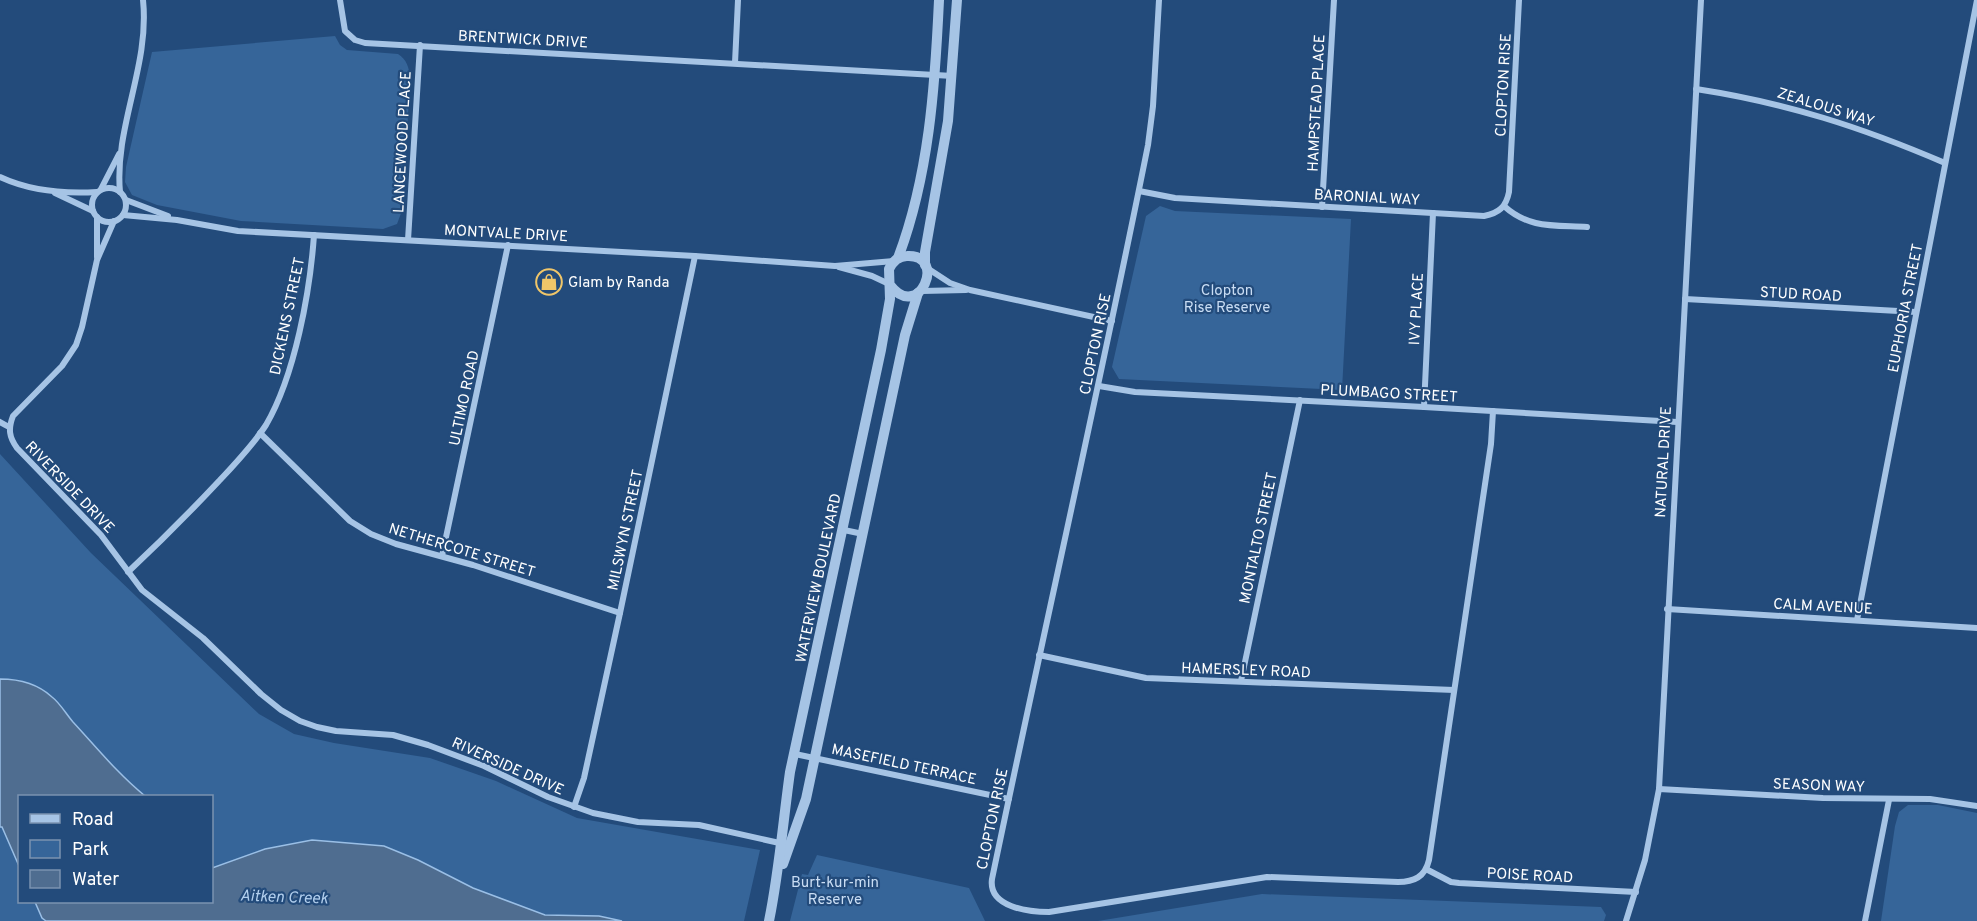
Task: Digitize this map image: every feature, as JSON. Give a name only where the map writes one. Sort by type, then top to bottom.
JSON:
[{"type":"street","points":[[120,192],[120,151],[144,40],[143,0]]},
{"type":"street","name":"BRENTWICK DRIVE","points":[[339,0],[345,31],[355,40],[365,43],[953,76]]},
{"type":"street","points":[[735,63],[738,0]]},
{"type":"street","points":[[939,0],[929,128],[912,212],[896,259],[889,269],[890,285],[895,291],[911,296],[920,292],[970,290]]},
{"type":"street","points":[[920,292],[928,280],[925,252],[948,121],[957,0]]},
{"type":"street","name":"CLOPTON RISE","points":[[1159,0],[1153,106],[1148,145],[1099,386],[992,879],[992,890],[1000,900],[1007,904],[1036,912],[1062,910],[1267,877],[1408,882],[1421,876],[1426,869]]},
{"type":"street","name":"HAMPSTEAD PLACE","points":[[1322,207],[1334,0]]},
{"type":"street","name":"CLOPTON RISE","points":[[1504,206],[1509,192],[1519,0]]},
{"type":"street","name":"NATURAL DRIVE","points":[[1626,921],[1645,860],[1659,789],[1701,0]]},
{"type":"street","name":"EUPHORIA STREET","points":[[1857,620],[1977,0]]},
{"type":"street","name":"LANCEWOOD PLACE","points":[[408,240],[420,45]]},
{"type":"street","name":"ZEALOUS WAY","points":[[1696,89],[1774,103],[1824,116],[1945,163]]},
{"type":"street","points":[[97,260],[95,214],[92,201],[120,151]]},
{"type":"street","points":[[0,177],[52,192],[95,214],[105,222],[114,221],[126,210],[126,200],[120,192],[111,188],[99,191],[52,192]]},
{"type":"street","name":"BARONIAL WAY","points":[[1139,190],[1175,198],[1484,216],[1499,211],[1504,206]]},
{"type":"street","name":"MONTVALE DRIVE","points":[[126,200],[177,220]]},
{"type":"street","points":[[1504,206],[1516,217],[1526,221],[1587,227]]},
{"type":"street","name":"IVY PLACE","points":[[1424,407],[1433,213]]},
{"type":"street","name":"MONTVALE DRIVE","points":[[123,215],[177,220],[238,231],[508,245],[835,266],[896,259]]},
{"type":"street","points":[[0,422],[9,427],[13,416],[62,366],[76,345],[97,260],[114,221]]},
{"type":"street","name":"DICKENS STREET","points":[[260,433],[276,406],[296,343],[312,266],[314,235]]},
{"type":"street","name":"ULTIMO ROAD","points":[[442,556],[508,245]]},
{"type":"street","name":"MILSWYN STREET","points":[[574,807],[584,778],[695,256]]},
{"type":"street","points":[[896,259],[913,256],[950,283],[970,290],[1112,321]]},
{"type":"street","name":"MONTVALE DRIVE","points":[[835,266],[872,276],[890,285]]},
{"type":"street","name":"WATERVIEW BOULEVARD","points":[[786,844],[784,813],[881,350],[888,314],[890,285]]},
{"type":"street","name":"WATERVIEW BOULEVARD","points":[[769,921],[786,844],[806,799],[905,335],[920,292]]},
{"type":"street","name":"STUD ROAD","points":[[1685,299],[1916,312]]},
{"type":"street","name":"PLUMBAGO STREET","points":[[1099,386],[1135,392],[1677,423]]},
{"type":"street","name":"MONTALTO STREET","points":[[1241,681],[1300,400]]},
{"type":"street","points":[[1426,869],[1491,444],[1493,411]]},
{"type":"street","name":"RIVERSIDE DRIVE","points":[[9,427],[10,435],[17,448],[101,535],[142,590],[203,638],[261,694],[300,721],[336,730],[393,735],[428,745],[484,766],[548,798],[616,819],[699,825],[786,844]]},
{"type":"street","points":[[128,572],[197,505],[260,433]]},
{"type":"street","name":"NETHERCOTE STREET","points":[[260,433],[350,520],[371,534],[396,544],[442,556],[620,613]]},
{"type":"street","points":[[844,530],[863,534]]},
{"type":"street","name":"CALM AVENUE","points":[[1667,609],[1977,628]]},
{"type":"street","name":"HAMERSLEY ROAD","points":[[1039,655],[1146,678],[1454,690]]},
{"type":"street","name":"MASEFIELD TERRACE","points":[[795,754],[1009,799]]},
{"type":"street","name":"SEASON WAY","points":[[1659,789],[1888,800],[1930,799],[1977,806]]},
{"type":"street","points":[[1865,921],[1888,800]]},
{"type":"street","name":"POISE ROAD","points":[[1426,869],[1451,882],[1459,883],[1636,892]]},
{"type":"green space","points":[[335,36],[340,45],[347,50],[398,54],[408,67],[410,78],[403,208],[397,224],[383,229],[241,221],[157,205],[132,195],[125,182],[126,167],[152,52]]},
{"type":"green space","name":"Clopton Rise Reserve","points":[[1160,206],[1175,211],[1351,219],[1342,390],[1119,379],[1112,367],[1146,216]]},
{"type":"green space","points":[[0,454],[91,553],[259,714],[294,734],[334,743],[430,758],[496,781],[577,818],[760,850],[744,921],[0,921]]},
{"type":"green space","points":[[1908,805],[1938,805],[1977,813],[1977,921],[1881,921],[1895,826],[1899,812]]},
{"type":"green space","name":"Burt-kur-min Reserve","points":[[817,855],[969,888],[985,921],[790,921],[802,874],[808,875]]},
{"type":"green space","points":[[1262,894],[1601,907],[1606,915],[1604,921],[1098,921]]},
{"type":"water","points":[[0,679],[28,683],[47,692],[117,770],[144,795],[18,795],[18,864],[0,827]]},
{"type":"water","name":"Aitken Creek","points":[[312,840],[384,846],[418,860],[473,888],[545,915],[599,916],[622,921],[46,921],[42,918],[35,903],[213,903],[213,868],[265,849]]},
{"type":"place","name":"Glam by Randa","points":[[549,282]]}]
